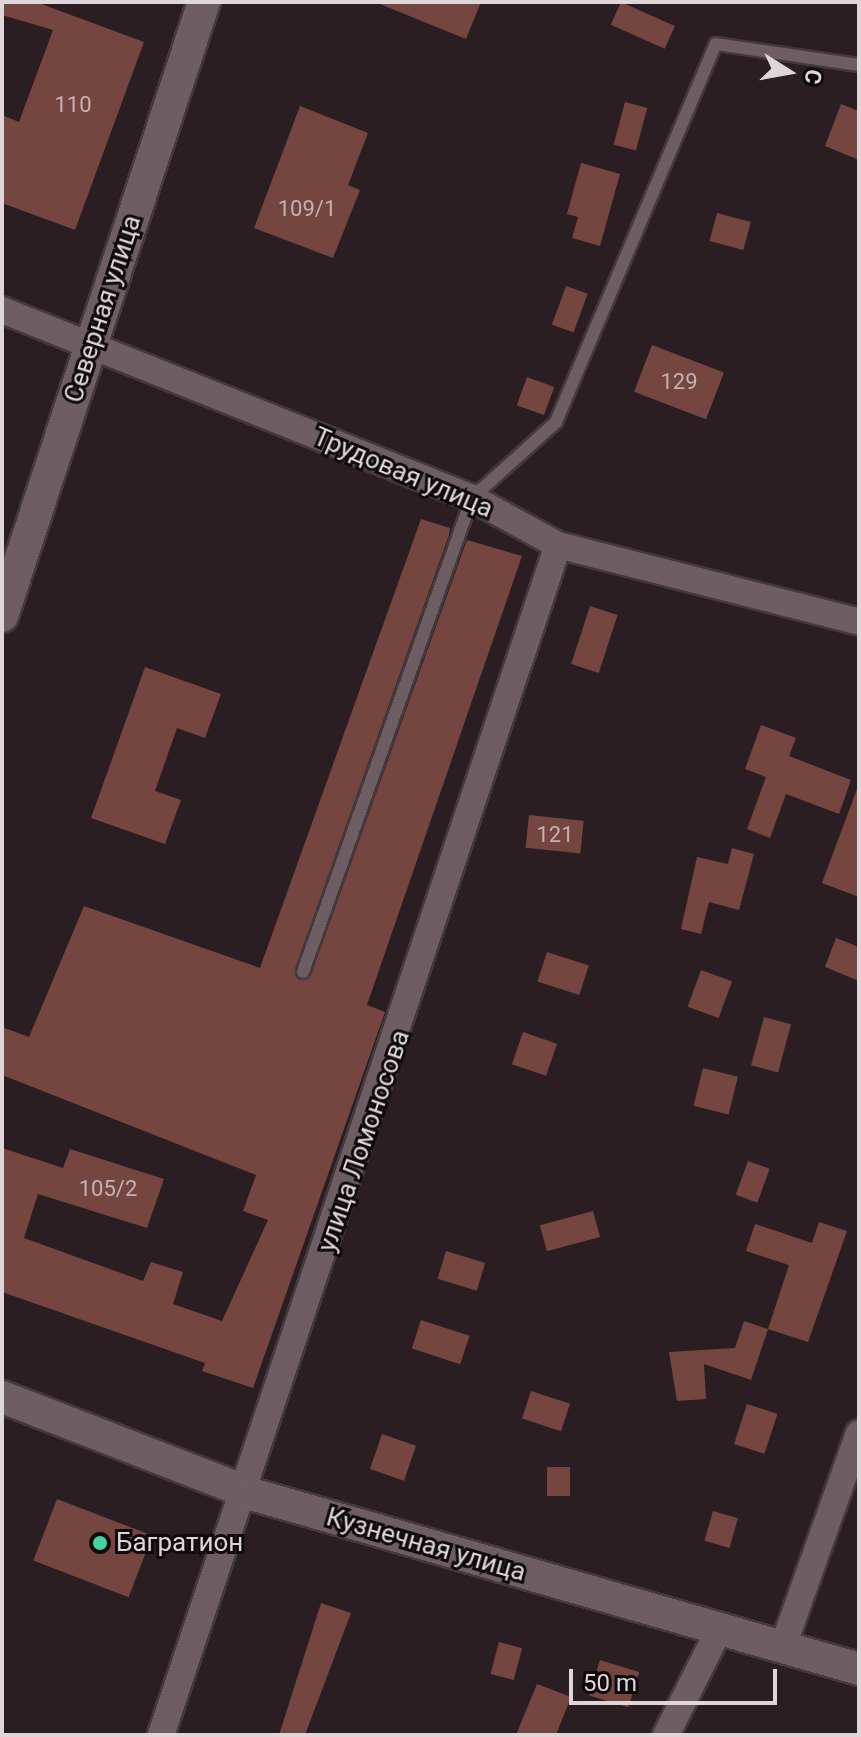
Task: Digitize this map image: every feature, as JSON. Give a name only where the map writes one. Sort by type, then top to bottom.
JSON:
[{"type":"street","name":"Северная улица","points":[[2,616],[204,2]]},
{"type":"street","name":"Трудовая улица","points":[[2,310],[472,498],[558,545],[859,622]]},
{"type":"street","name":"улица Ломоносова","points":[[161,1735],[247,1492],[558,545]]},
{"type":"street","name":"Кузнечная улица","points":[[2,1397],[247,1492],[859,1669]]},
{"type":"street","points":[[782,1649],[859,1433]]},
{"type":"street","points":[[666,1735],[719,1630]]},
{"type":"lane","points":[[303,972],[472,498],[556,422],[716,44],[859,65]]},
{"type":"building","points":[[2,2],[36,2],[144,42],[75,230],[2,203],[2,115],[19,122],[53,30],[2,15]]},
{"type":"building","points":[[375,2],[481,2],[466,39]]},
{"type":"building","points":[[621,2],[675,26],[665,49],[611,25]]},
{"type":"building","points":[[625,102],[647,108],[636,150],[614,145]]},
{"type":"building","points":[[841,104],[859,111],[859,160],[825,146]]},
{"type":"building","points":[[300,106],[368,133],[348,185],[360,190],[333,258],[254,228]]},
{"type":"building","points":[[581,163],[620,174],[600,246],[572,238],[578,217],[567,214]]},
{"type":"building","points":[[717,213],[751,222],[743,250],[709,241]]},
{"type":"building","points":[[566,286],[588,294],[574,332],[552,325]]},
{"type":"building","points":[[652,345],[724,373],[706,419],[634,392]]},
{"type":"building","points":[[527,377],[554,387],[544,415],[517,405]]},
{"type":"building","points":[[421,519],[450,528],[449,535],[295,969],[299,980],[311,975],[467,540],[522,556],[367,1005],[385,1012],[253,1388],[202,1371],[205,1363],[2,1292],[2,1148],[63,1168],[70,1149],[164,1179],[147,1228],[38,1194],[24,1238],[143,1281],[151,1262],[183,1272],[173,1304],[222,1321],[268,1220],[243,1211],[256,1175],[2,1075],[2,1027],[29,1037],[84,906],[260,968]]},
{"type":"building","points":[[590,606],[618,615],[599,673],[571,664]]},
{"type":"building","points":[[145,667],[221,694],[205,738],[177,728],[155,791],[181,800],[165,844],[91,818]]},
{"type":"building","points":[[761,725],[796,738],[789,756],[851,780],[839,814],[786,794],[770,838],[747,829],[766,777],[745,769]]},
{"type":"building","points":[[859,789],[859,897],[822,883]]},
{"type":"building","points":[[529,815],[584,821],[580,854],[526,848]]},
{"type":"building","points":[[732,848],[754,854],[739,910],[709,902],[701,934],[681,929],[697,857],[728,864]]},
{"type":"building","points":[[836,938],[859,947],[859,981],[825,967]]},
{"type":"building","points":[[547,952],[589,966],[579,995],[537,981]]},
{"type":"building","points":[[701,970],[732,981],[719,1018],[688,1007]]},
{"type":"building","points":[[764,1017],[791,1024],[778,1073],[751,1065]]},
{"type":"building","points":[[523,1032],[557,1044],[546,1076],[512,1064]]},
{"type":"building","points":[[703,1068],[738,1077],[728,1115],[694,1106]]},
{"type":"building","points":[[748,1161],[770,1169],[757,1203],[736,1195]]},
{"type":"building","points":[[593,1211],[600,1237],[547,1251],[540,1225]]},
{"type":"building","points":[[819,1222],[847,1231],[808,1342],[768,1329],[789,1265],[746,1251],[755,1224],[812,1243]]},
{"type":"building","points":[[446,1251],[485,1263],[477,1291],[438,1279]]},
{"type":"building","points":[[421,1320],[470,1336],[460,1364],[412,1349]]},
{"type":"building","points":[[744,1321],[768,1329],[751,1380],[704,1364],[706,1399],[677,1401],[669,1352],[735,1348]]},
{"type":"building","points":[[531,1391],[570,1404],[561,1431],[522,1419]]},
{"type":"building","points":[[747,1404],[777,1414],[764,1454],[734,1444]]},
{"type":"building","points":[[382,1434],[416,1446],[404,1481],[370,1469]]},
{"type":"building","points":[[547,1467],[570,1467],[570,1496],[547,1496]]},
{"type":"building","points":[[57,1499],[152,1536],[129,1597],[33,1561]]},
{"type":"building","points":[[713,1511],[738,1518],[729,1548],[704,1541]]},
{"type":"building","points":[[321,1603],[351,1613],[305,1735],[279,1735]]},
{"type":"building","points":[[499,1642],[522,1648],[514,1680],[490,1674]]},
{"type":"building","points":[[600,1660],[639,1672],[628,1707],[589,1695]]},
{"type":"building","points":[[537,1684],[571,1697],[556,1735],[516,1735]]},
{"type":"place","name":"Багратион","points":[[100,1543]]}]
